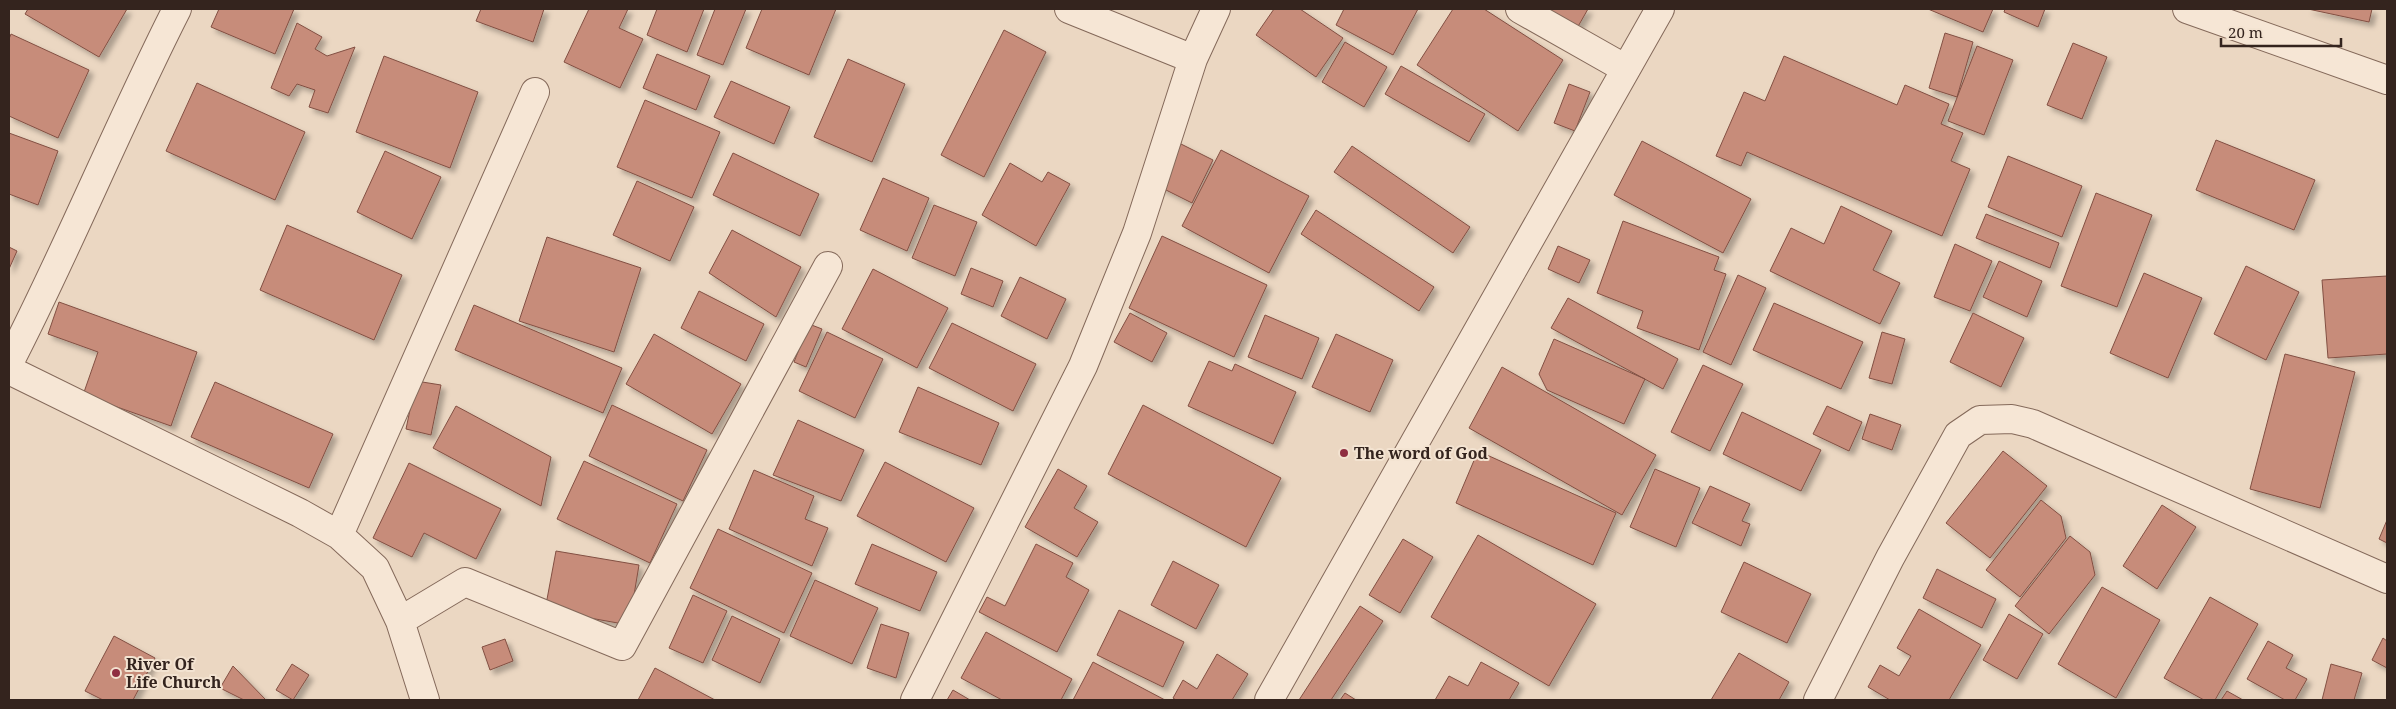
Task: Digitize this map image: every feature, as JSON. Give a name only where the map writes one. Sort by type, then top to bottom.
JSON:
[{"type":"street","points":[[9,363],[45,294],[144,73],[177,9]]},
{"type":"street","points":[[1069,9],[1193,59]]},
{"type":"street","points":[[915,700],[1083,366],[1137,233],[1193,59],[1216,9]]},
{"type":"street","points":[[1520,9],[1626,68]]},
{"type":"street","points":[[1269,700],[1660,9]]},
{"type":"street","points":[[2187,9],[2387,80]]},
{"type":"street","points":[[339,535],[535,92]]},
{"type":"street","points":[[400,621],[465,582],[622,646],[828,266]]},
{"type":"street","points":[[9,370],[291,508],[339,535],[375,568],[400,621],[426,700]]},
{"type":"street","points":[[1818,700],[1890,558],[1958,436],[1980,420],[2012,419],[2033,424],[2387,579]]},
{"type":"building","points":[[28,9],[127,9],[99,57],[25,14]]},
{"type":"building","points":[[219,9],[294,9],[275,54],[211,27]]},
{"type":"building","points":[[481,9],[544,9],[533,42],[476,21]]},
{"type":"building","points":[[589,9],[628,9],[619,28],[643,39],[620,88],[564,62]]},
{"type":"building","points":[[657,9],[704,9],[687,52],[647,35]]},
{"type":"building","points":[[715,9],[746,9],[723,65],[697,55]]},
{"type":"building","points":[[762,9],[836,9],[809,75],[746,48]]},
{"type":"building","points":[[1274,9],[1300,9],[1343,38],[1316,77],[1256,35]]},
{"type":"building","points":[[1344,9],[1418,9],[1393,55],[1336,25]]},
{"type":"building","points":[[1453,9],[1484,9],[1563,60],[1518,131],[1417,65]]},
{"type":"building","points":[[1524,9],[1588,9],[1572,37]]},
{"type":"building","points":[[1928,9],[1993,9],[1983,32]]},
{"type":"building","points":[[2005,9],[2045,9],[2038,27],[2004,12]]},
{"type":"building","points":[[2308,9],[2372,9],[2369,22]]},
{"type":"building","points":[[297,23],[322,37],[315,49],[327,56],[355,47],[328,113],[309,107],[315,90],[297,84],[289,96],[271,88]]},
{"type":"building","points":[[1004,30],[1046,52],[984,177],[941,155]]},
{"type":"building","points":[[1945,33],[1973,42],[1957,97],[1929,88]]},
{"type":"building","points":[[11,34],[89,70],[58,138],[9,116],[9,39]]},
{"type":"building","points":[[1345,42],[1387,67],[1364,107],[1322,82]]},
{"type":"building","points":[[2073,43],[2107,57],[2082,119],[2047,105]]},
{"type":"building","points":[[1977,46],[2013,60],[1984,135],[1948,121]]},
{"type":"building","points":[[657,54],[710,76],[696,110],[643,88]]},
{"type":"building","points":[[384,56],[478,92],[450,168],[356,132]]},
{"type":"building","points":[[1784,56],[1897,105],[1905,85],[1949,104],[1941,124],[1963,133],[1951,161],[1970,169],[1942,236],[1747,152],[1741,166],[1716,156],[1744,92],[1765,101]]},
{"type":"building","points":[[848,59],[905,84],[872,162],[814,137]]},
{"type":"building","points":[[1401,66],[1485,114],[1469,142],[1385,94]]},
{"type":"building","points":[[731,81],[790,107],[774,144],[714,117]]},
{"type":"building","points":[[197,83],[305,132],[275,200],[166,151]]},
{"type":"building","points":[[1569,84],[1590,92],[1575,131],[1554,123]]},
{"type":"building","points":[[645,100],[720,132],[692,198],[617,167]]},
{"type":"building","points":[[9,133],[58,151],[38,205],[9,194]]},
{"type":"building","points":[[2216,140],[2315,180],[2294,230],[2196,190]]},
{"type":"building","points":[[1642,141],[1751,199],[1723,253],[1614,195]]},
{"type":"building","points":[[1177,142],[1213,160],[1192,203],[1156,185]]},
{"type":"building","points":[[1352,146],[1470,227],[1453,253],[1334,172]]},
{"type":"building","points":[[1221,150],[1309,196],[1269,273],[1182,226]]},
{"type":"building","points":[[385,151],[441,177],[412,239],[357,212]]},
{"type":"building","points":[[733,153],[819,194],[800,236],[713,195]]},
{"type":"building","points":[[2008,156],[2082,186],[2062,237],[1988,207]]},
{"type":"building","points":[[1010,163],[1042,182],[1048,172],[1070,184],[1036,246],[982,215]]},
{"type":"building","points":[[883,178],[929,198],[907,251],[860,230]]},
{"type":"building","points":[[637,181],[694,207],[670,261],[613,235]]},
{"type":"building","points":[[2096,193],[2152,215],[2117,307],[2061,286]]},
{"type":"building","points":[[934,205],[977,222],[955,276],[912,258]]},
{"type":"building","points":[[1841,206],[1892,231],[1873,270],[1900,283],[1880,324],[1770,271],[1791,228],[1824,244]]},
{"type":"building","points":[[1316,210],[1434,287],[1419,311],[1301,234]]},
{"type":"building","points":[[1986,214],[2059,243],[2050,268],[1976,238]]},
{"type":"building","points":[[1623,221],[1719,257],[1714,270],[1726,274],[1699,350],[1637,328],[1643,311],[1597,293]]},
{"type":"building","points":[[287,225],[402,275],[374,340],[260,290]]},
{"type":"building","points":[[732,230],[801,267],[776,317],[709,273]]},
{"type":"building","points":[[1162,236],[1267,285],[1234,357],[1129,308]]},
{"type":"building","points":[[547,237],[641,268],[614,352],[519,321]]},
{"type":"building","points":[[1955,244],[1992,261],[1970,311],[1934,297]]},
{"type":"building","points":[[1558,246],[1590,260],[1579,283],[1548,269]]},
{"type":"building","points":[[9,247],[17,251],[9,269]]},
{"type":"building","points":[[1999,261],[2042,281],[2027,317],[1983,297]]},
{"type":"building","points":[[2246,266],[2299,292],[2266,360],[2214,334]]},
{"type":"building","points":[[971,268],[1003,281],[993,307],[961,294]]},
{"type":"building","points":[[873,269],[948,308],[917,368],[842,329]]},
{"type":"building","points":[[2144,273],[2202,298],[2168,378],[2110,353]]},
{"type":"building","points":[[1738,275],[1766,288],[1731,365],[1703,352]]},
{"type":"building","points":[[2387,276],[2387,354],[2328,358],[2322,280]]},
{"type":"building","points":[[1020,277],[1066,299],[1047,339],[1001,316]]},
{"type":"building","points":[[699,291],[764,324],[746,361],[681,328]]},
{"type":"building","points":[[1568,298],[1678,359],[1663,389],[1551,328]]},
{"type":"building","points":[[59,302],[197,352],[171,426],[83,395],[98,352],[48,334]]},
{"type":"building","points":[[1774,303],[1863,342],[1841,389],[1753,350]]},
{"type":"building","points":[[474,305],[622,368],[603,413],[455,350]]},
{"type":"building","points":[[1130,313],[1167,333],[1152,362],[1114,342]]},
{"type":"building","points":[[1973,313],[2024,338],[2001,387],[1950,362]]},
{"type":"building","points":[[1265,315],[1319,338],[1302,379],[1248,357]]},
{"type":"building","points":[[952,323],[1036,364],[1013,411],[929,368]]},
{"type":"building","points":[[809,324],[822,329],[806,367],[794,362]]},
{"type":"building","points":[[827,332],[883,359],[855,418],[799,391]]},
{"type":"building","points":[[1882,332],[1905,339],[1892,384],[1869,378]]},
{"type":"building","points":[[654,334],[741,384],[712,434],[626,384]]},
{"type":"building","points":[[1336,334],[1393,360],[1370,412],[1312,387]]},
{"type":"building","points":[[1554,339],[1645,379],[1624,424],[1547,390],[1539,374]]},
{"type":"building","points":[[2285,354],[2355,372],[2320,508],[2250,489]]},
{"type":"building","points":[[1209,361],[1232,371],[1235,364],[1296,392],[1273,444],[1188,406]]},
{"type":"building","points":[[1703,365],[1743,384],[1710,451],[1671,432]]},
{"type":"building","points":[[1502,367],[1656,455],[1622,515],[1469,428]]},
{"type":"building","points":[[416,381],[441,385],[431,435],[406,429]]},
{"type":"building","points":[[215,382],[333,434],[309,488],[191,437]]},
{"type":"building","points":[[918,387],[999,423],[981,465],[899,432]]},
{"type":"building","points":[[612,405],[707,450],[683,501],[589,456]]},
{"type":"building","points":[[1143,405],[1281,478],[1246,547],[1108,474]]},
{"type":"building","points":[[456,406],[551,457],[541,506],[433,448]]},
{"type":"building","points":[[1827,406],[1862,422],[1849,451],[1813,434]]},
{"type":"building","points":[[1742,412],[1821,450],[1801,491],[1723,454]]},
{"type":"building","points":[[1870,414],[1901,425],[1892,450],[1862,439]]},
{"type":"building","points":[[798,420],[864,450],[841,501],[773,475]]},
{"type":"building","points":[[1478,451],[1616,513],[1593,565],[1456,503]]},
{"type":"building","points":[[2003,451],[2047,486],[1990,558],[1946,523]]},
{"type":"building","points":[[584,461],[677,504],[650,563],[557,519]]},
{"type":"building","points":[[885,462],[974,508],[946,562],[857,516]]},
{"type":"building","points":[[409,463],[501,509],[476,559],[424,533],[412,557],[373,538]]},
{"type":"building","points":[[1058,469],[1087,486],[1074,508],[1098,522],[1077,557],[1025,527]]},
{"type":"building","points":[[1655,469],[1700,488],[1676,547],[1630,527]]},
{"type":"building","points":[[754,470],[814,496],[805,519],[828,528],[812,566],[729,529]]},
{"type":"building","points":[[1710,486],[1750,504],[1742,521],[1750,524],[1741,546],[1692,523]]},
{"type":"building","points":[[2041,500],[2061,516],[2066,538],[2020,597],[1986,570]]},
{"type":"building","points":[[2162,505],[2196,527],[2157,589],[2123,566]]},
{"type":"building","points":[[2387,520],[2387,543],[2379,539]]},
{"type":"building","points":[[718,529],[812,573],[784,633],[690,588]]},
{"type":"building","points":[[1478,535],[1596,604],[1549,686],[1431,617]]},
{"type":"building","points":[[2070,536],[2090,552],[2095,575],[2049,634],[2015,606]]},
{"type":"building","points":[[1403,539],[1433,557],[1400,613],[1369,595]]},
{"type":"building","points":[[872,544],[937,572],[920,611],[855,584]]},
{"type":"building","points":[[1036,544],[1073,563],[1066,577],[1089,590],[1057,652],[979,612],[987,597],[1005,606]]},
{"type":"building","points":[[556,551],[639,565],[629,625],[545,610]]},
{"type":"building","points":[[1173,561],[1219,585],[1196,629],[1151,605]]},
{"type":"building","points":[[1744,562],[1811,594],[1787,643],[1721,612]]},
{"type":"building","points":[[1937,569],[1996,599],[1982,628],[1923,598]]},
{"type":"building","points":[[815,580],[878,608],[852,664],[790,636]]},
{"type":"building","points":[[2102,587],[2160,620],[2116,698],[2058,664]]},
{"type":"building","points":[[693,595],[727,611],[703,663],[669,648]]},
{"type":"building","points":[[2210,597],[2258,624],[2215,700],[2204,700],[2164,678]]},
{"type":"building","points":[[1360,606],[1383,621],[1331,700],[1299,700]]},
{"type":"building","points":[[1919,609],[1981,645],[1949,700],[1890,700],[1868,687],[1880,665],[1899,676],[1911,656],[1897,648]]},
{"type":"building","points":[[1119,610],[1184,642],[1163,687],[1097,655]]},
{"type":"building","points":[[2009,614],[2043,634],[2017,679],[1983,660]]},
{"type":"building","points":[[732,616],[780,639],[760,683],[712,660]]},
{"type":"building","points":[[881,624],[909,633],[896,678],[867,668]]},
{"type":"building","points":[[986,632],[1072,679],[1061,700],[1002,700],[961,678]]},
{"type":"building","points":[[114,636],[155,658],[133,700],[103,700],[85,691]]},
{"type":"building","points":[[2383,638],[2387,641],[2387,668],[2372,660]]},
{"type":"building","points":[[505,639],[513,661],[490,670],[482,647]]},
{"type":"building","points":[[2268,641],[2293,655],[2286,668],[2307,679],[2295,700],[2285,700],[2247,679]]},
{"type":"building","points":[[1739,653],[1789,682],[1779,700],[1711,700]]},
{"type":"building","points":[[1217,654],[1248,674],[1232,700],[1176,700],[1173,698],[1183,680],[1197,689]]},
{"type":"building","points":[[1093,662],[1165,700],[1073,700]]},
{"type":"building","points":[[1481,662],[1519,683],[1509,700],[1435,700],[1449,676],[1468,686]]},
{"type":"building","points":[[292,664],[309,675],[293,700],[276,690]]},
{"type":"building","points":[[2331,664],[2362,673],[2354,700],[2322,700]]},
{"type":"building","points":[[233,666],[266,700],[244,700],[220,688]]},
{"type":"building","points":[[655,668],[715,700],[638,700]]},
{"type":"building","points":[[953,690],[970,700],[947,700]]},
{"type":"building","points":[[2227,691],[2243,700],[2221,700]]},
{"type":"building","points":[[1345,693],[1356,700],[1340,700]]},
{"type":"place","name":"The word of God","points":[[1344,453]]},
{"type":"place","name":"River Of Life Church","points":[[116,673]]}]
